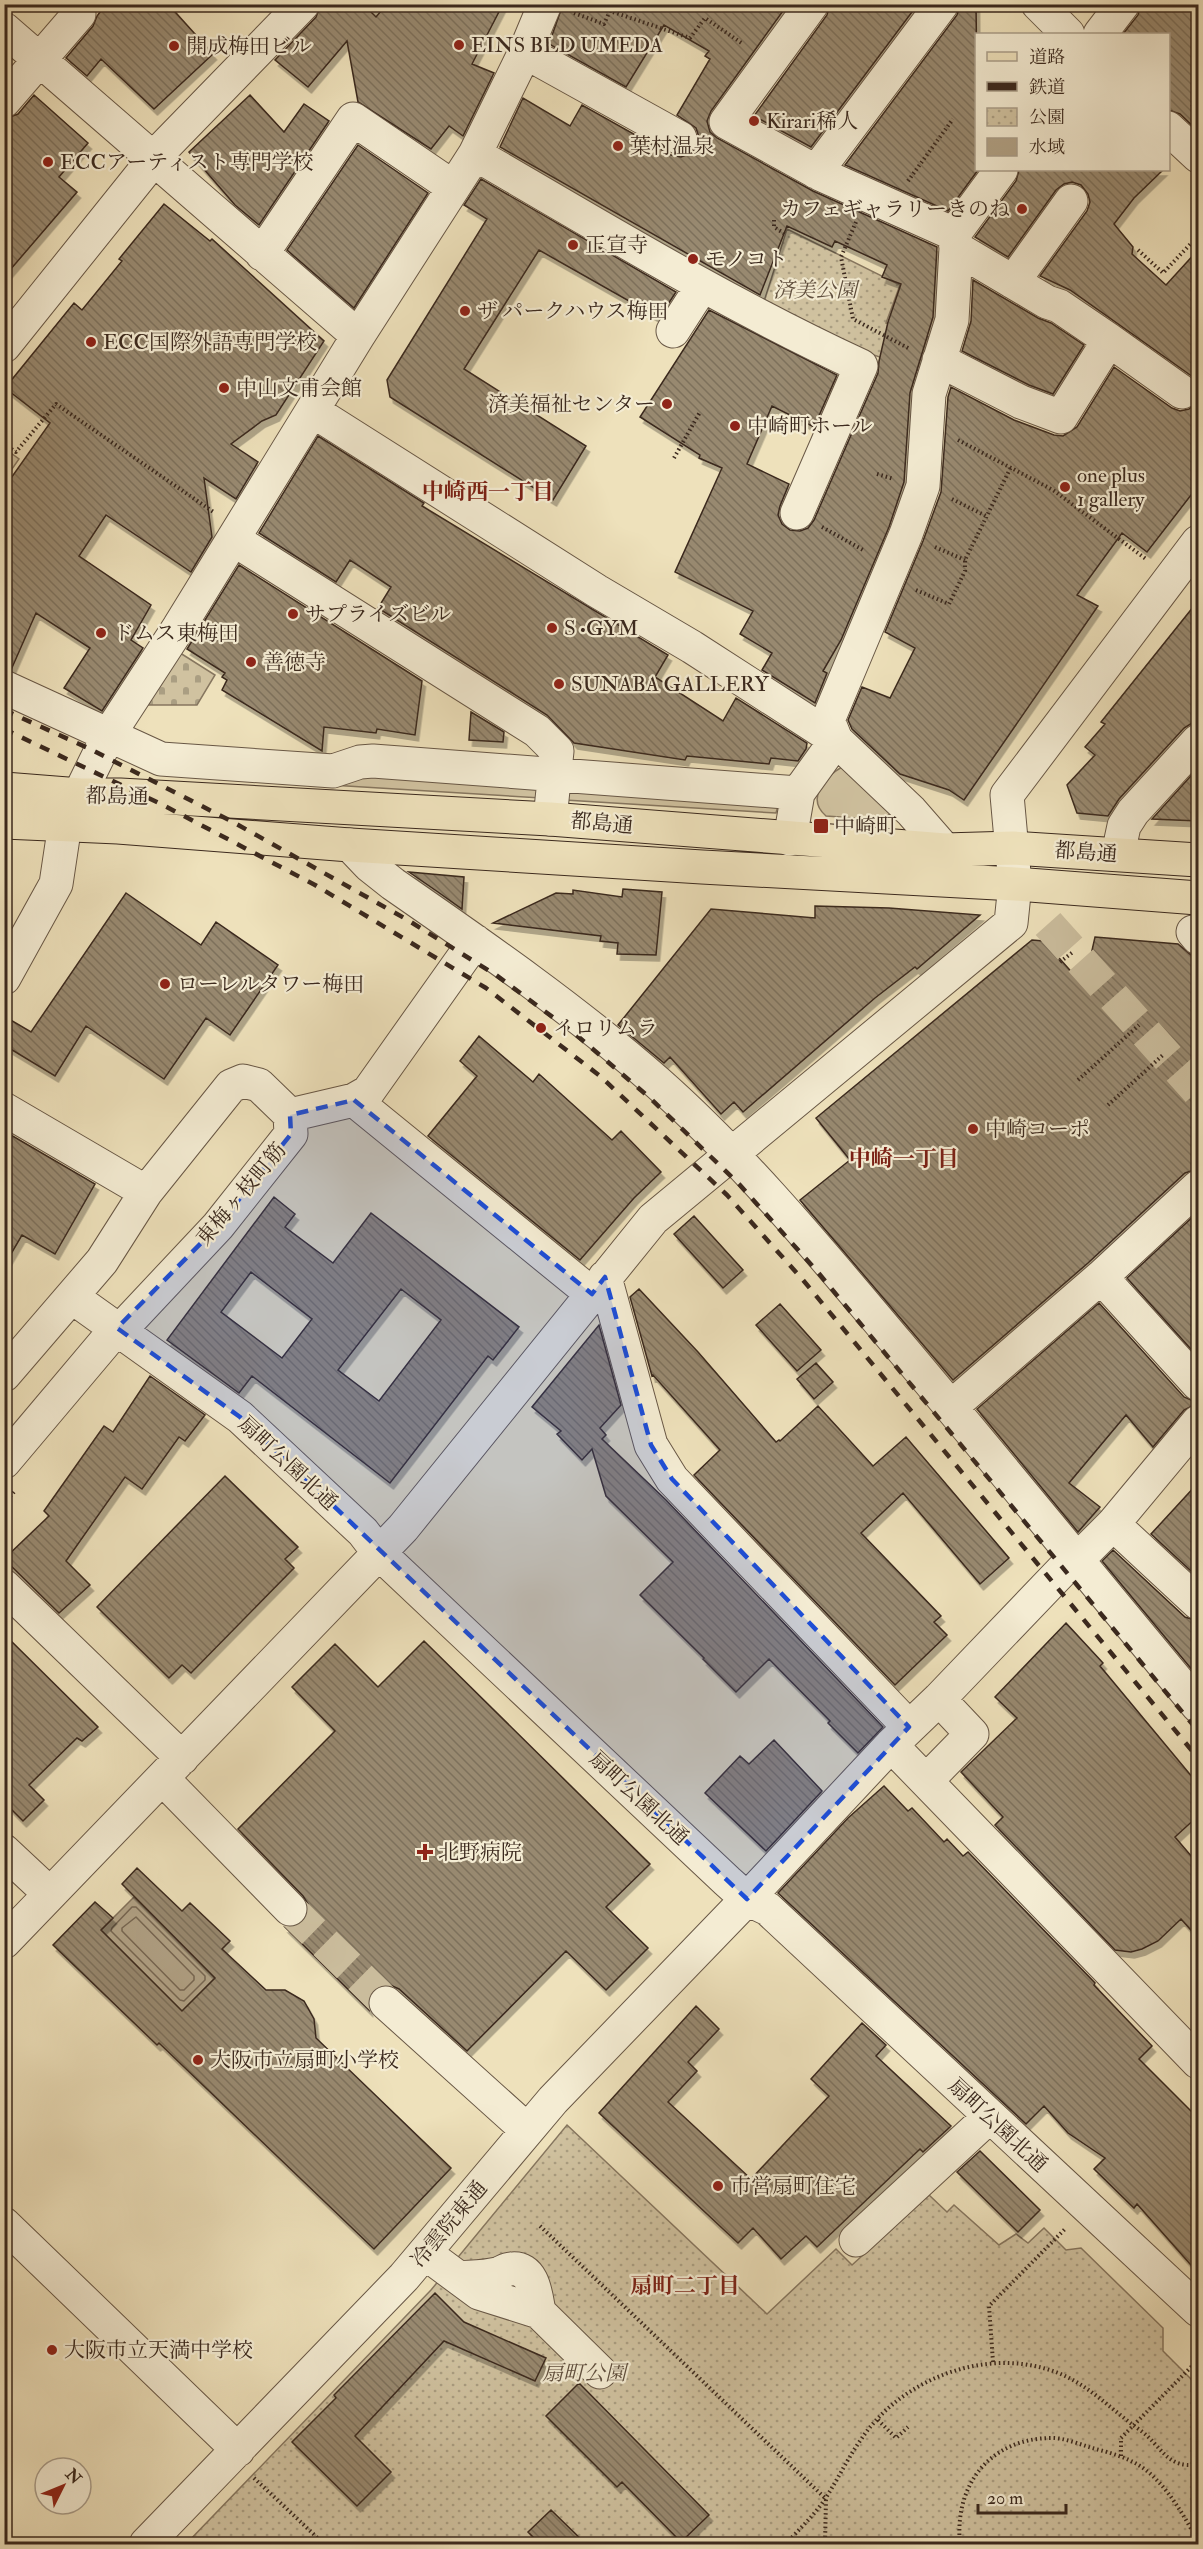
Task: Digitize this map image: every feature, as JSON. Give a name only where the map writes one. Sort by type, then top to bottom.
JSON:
[{"type":"main road","name":"都島通","points":[[4,789],[80,795],[132,795],[550,819],[945,850],[1012,848],[1198,860]]},
{"type":"main road","name":"都島通","points":[[7,824],[65,825],[350,845],[1015,884],[1198,898]]},
{"type":"street","points":[[4,346],[155,159],[303,4]]},
{"type":"street","points":[[812,4],[726,122],[816,172],[955,241],[1013,282],[1047,302],[1059,306],[1182,392]]},
{"type":"street","points":[[816,172],[942,4]]},
{"type":"street","points":[[1038,4],[1067,33]]},
{"type":"street","points":[[1101,33],[1123,4]]},
{"type":"street","points":[[4,978],[56,884],[65,825],[89,771],[108,736],[358,336],[475,154],[525,52],[558,8]]},
{"type":"street","points":[[4,101],[80,14]]},
{"type":"street","points":[[4,29],[358,336]]},
{"type":"street","points":[[525,52],[680,138]]},
{"type":"street","points":[[262,254],[353,119],[453,187]]},
{"type":"street","points":[[1170,130],[1198,156]]},
{"type":"street","points":[[475,154],[702,286],[785,331],[861,366],[797,513]]},
{"type":"street","points":[[836,740],[828,720],[915,513],[923,486],[929,394],[952,320],[955,241],[999,171]]},
{"type":"street","points":[[1013,282],[1071,201]]},
{"type":"street","points":[[673,331],[702,286]]},
{"type":"street","points":[[939,360],[1021,402],[1061,417],[1109,340]]},
{"type":"street","points":[[312,411],[597,591],[692,647],[836,740],[911,811],[945,850]]},
{"type":"street","points":[[236,534],[537,731],[557,751],[550,819]]},
{"type":"street","points":[[4,1942],[403,1528],[653,1219],[1011,923],[1015,884],[1007,795],[1198,542]]},
{"type":"street","points":[[4,687],[161,759],[333,771],[360,762],[373,761],[798,793]]},
{"type":"street","points":[[790,839],[798,793],[836,740]]},
{"type":"street","points":[[1118,855],[1124,826],[1133,812],[1198,741]]},
{"type":"street","points":[[350,845],[369,865],[393,884],[584,1020],[659,1084],[731,1153],[827,1261],[951,1407],[1198,1706]]},
{"type":"street","points":[[290,1115],[354,1100],[368,1092],[475,941]]},
{"type":"street","name":"東梅ヶ枝町筋","points":[[4,1376],[102,1261],[146,1192],[231,1086],[243,1081],[259,1085],[290,1115],[291,1134],[218,1226],[126,1323],[117,1328],[4,1462]]},
{"type":"street","points":[[354,1100],[598,1286],[651,1445],[672,1479],[900,1736],[926,1781],[1198,2062]]},
{"type":"street","points":[[4,1109],[146,1192]]},
{"type":"street","points":[[951,1407],[1101,1277],[1198,1187]]},
{"type":"street","points":[[1101,1277],[1198,1384]]},
{"type":"street","name":"扇町公園北通","points":[[72,1297],[240,1417],[363,1532],[379,1553],[747,1899],[768,1909],[1198,2310]]},
{"type":"street","name":"冷雲院東通","points":[[146,2544],[242,2460],[425,2253],[553,2100],[900,1736],[939,1699],[1076,1556],[1087,1550],[1113,1524],[1198,1422]]},
{"type":"street","points":[[1113,1524],[1198,1603]]},
{"type":"street","points":[[4,1586],[172,1768],[290,1909]]},
{"type":"street","points":[[926,1781],[972,1734],[939,1699]]},
{"type":"street","points":[[4,1851],[50,1894]]},
{"type":"street","points":[[386,2003],[527,2130]]},
{"type":"street","points":[[856,2240],[989,2117]]},
{"type":"street","points":[[4,2224],[242,2460]]},
{"type":"street","points":[[425,2253],[479,2293],[539,2312],[600,2372]]},
{"type":"path","points":[[558,8],[604,24],[612,4]]},
{"type":"path","points":[[610,11],[690,38],[705,18],[771,63]]},
{"type":"path","points":[[939,360],[927,358],[853,320],[841,257],[879,202],[953,119]]},
{"type":"path","points":[[774,220],[774,227],[785,234]]},
{"type":"path","points":[[1138,250],[1163,273],[1198,236]]},
{"type":"path","points":[[4,444],[16,452],[56,404],[236,534]]},
{"type":"path","points":[[674,458],[700,412]]},
{"type":"path","points":[[928,424],[1053,490],[1172,578]]},
{"type":"path","points":[[797,513],[890,572],[949,604],[965,571],[964,560],[1011,467]]},
{"type":"path","points":[[923,486],[986,516]]},
{"type":"path","points":[[1060,962],[1073,952]]},
{"type":"path","points":[[1078,1080],[1138,1025]]},
{"type":"path","points":[[1108,1105],[1164,1054]]},
{"type":"path","points":[[540,2226],[826,2499],[825,2544]]},
{"type":"path","points":[[993,2362],[989,2306],[1068,2226]]},
{"type":"path","points":[[1121,2456],[1121,2438],[1198,2360]]},
{"type":"path","points":[[786,2544],[826,2499],[862,2436],[894,2404],[929,2380],[993,2362],[1017,2363],[1062,2375],[1092,2392],[1179,2465],[1198,2464]]},
{"type":"path","points":[[878,2420],[896,2438],[908,2427]]},
{"type":"path","points":[[960,2544],[959,2520],[967,2490],[986,2462],[1001,2451],[1027,2441],[1053,2438],[1121,2456],[1146,2470],[1181,2511],[1198,2541]]},
{"type":"path","points":[[242,2460],[324,2544]]},
{"type":"highlighted area","points":[[354,1100],[592,1294],[605,1277],[651,1445],[672,1479],[909,1727],[747,1899],[240,1417],[117,1328],[218,1226],[291,1134],[290,1115]]},
{"type":"green space","name":"済美公園","points":[[787,229],[900,285],[886,323],[935,339],[926,373],[874,355],[865,360],[762,308]]},
{"type":"green space","points":[[4,448],[19,459],[5,479],[4,478]]},
{"type":"green space","points":[[177,651],[215,675],[197,705],[146,705]]},
{"type":"green space","points":[[842,767],[892,812],[883,820],[826,816],[818,803],[820,789],[829,776]]},
{"type":"green space","points":[[367,772],[542,785],[541,798],[265,781]]},
{"type":"green space","points":[[565,788],[778,806],[776,813],[565,800]]},
{"type":"green space","name":"扇町公園","points":[[567,2125],[767,2314],[836,2249],[852,2265],[929,2195],[947,2212],[954,2205],[999,2245],[1016,2234],[1028,2243],[1044,2228],[1066,2250],[1081,2248],[1163,2328],[1163,2351],[1198,2386],[1198,2544],[186,2544],[431,2290]]},
{"type":"water","points":[[134,1897],[215,1978],[182,2011],[101,1930]]},
{"type":"building","name":"開成梅田ビル","points":[[106,4],[168,4],[213,54],[154,109],[101,59],[87,76],[66,58],[93,26]]},
{"type":"building","points":[[321,4],[378,4],[371,12],[376,17],[387,4],[503,4],[472,64],[494,73],[463,136],[449,126],[431,149],[358,102],[347,41],[308,87],[275,60],[316,17]]},
{"type":"building","points":[[563,4],[788,4],[711,111],[707,121],[710,132],[813,191],[937,247],[933,317],[910,393],[904,482],[889,527],[841,640],[823,671],[827,673],[815,703],[762,670],[772,653],[740,634],[753,611],[675,572],[722,468],[699,458],[700,455],[640,417],[709,310],[837,375],[814,427],[772,406],[747,464],[789,484],[778,515],[782,524],[790,530],[800,531],[808,528],[814,520],[878,373],[888,322],[901,284],[882,277],[887,265],[835,241],[832,247],[787,226],[760,295],[500,147],[523,98],[570,126],[582,105],[671,155],[681,157],[697,147],[699,137],[696,128],[677,115],[710,59],[705,56],[709,51],[664,25],[626,87],[549,44]]},
{"type":"building","points":[[830,4],[918,4],[811,147],[754,116],[827,15]]},
{"type":"building","points":[[960,4],[976,4],[975,171],[977,171],[948,211],[845,165],[957,15]]},
{"type":"building","points":[[1141,4],[1198,4],[1198,131],[1180,114],[1170,111],[1170,33],[1124,33],[1138,15]]},
{"type":"building","name":"ECCアーティスト専門学校","points":[[34,95],[88,143],[59,177],[77,192],[4,277],[4,119],[18,114]]},
{"type":"building","points":[[250,95],[284,132],[304,104],[329,121],[259,225],[235,205],[189,152]]},
{"type":"building","points":[[358,145],[428,193],[354,308],[287,250]]},
{"type":"building","points":[[1019,171],[1162,171],[1134,198],[1114,224],[1133,247],[1132,254],[1166,285],[1198,250],[1198,383],[1193,377],[1070,290],[1040,276],[1087,211],[1090,202],[1088,194],[1081,185],[1072,182],[1056,190],[1008,257],[975,237],[1016,181]]},
{"type":"building","name":"ザ パークハウス梅田","points":[[481,179],[676,292],[659,318],[539,250],[464,369],[586,446],[553,500],[390,397],[387,380],[487,219],[464,205]]},
{"type":"building","points":[[164,204],[210,241],[212,239],[324,341],[276,415],[262,421],[231,444],[258,462],[236,499],[204,478],[212,537],[191,572],[106,515],[79,556],[151,605],[131,640],[143,648],[102,711],[64,688],[90,648],[36,613],[11,670],[4,669],[4,488],[50,423],[5,388],[74,303],[82,310],[122,261],[119,259]]},
{"type":"building","points":[[973,280],[1038,318],[1051,323],[1084,345],[1053,394],[1029,385],[962,351],[971,321]]},
{"type":"building","points":[[1114,367],[1172,408],[1180,411],[1189,409],[1198,400],[1198,486],[1147,552],[1122,533],[1077,595],[1098,606],[964,800],[949,790],[900,774],[852,729],[848,720],[862,687],[890,698],[915,648],[885,632],[941,492],[948,397],[951,387],[1014,420],[1054,435],[1063,436],[1077,427]]},
{"type":"building","points":[[318,436],[424,503],[422,506],[668,655],[655,677],[723,721],[736,698],[807,743],[806,749],[798,761],[771,758],[769,764],[687,756],[685,760],[574,743],[547,715],[378,608],[391,587],[350,560],[336,582],[259,533]]},
{"type":"building","points":[[239,565],[422,681],[415,735],[377,729],[376,733],[324,727],[322,751],[222,690],[227,680],[222,677],[225,673],[187,649]]},
{"type":"building","points":[[1198,601],[1198,723],[1192,723],[1184,728],[1119,799],[1108,816],[1077,813],[1067,785],[1095,755],[1085,747],[1105,724],[1101,722]]},
{"type":"building","points":[[471,712],[504,732],[503,742],[469,740]]},
{"type":"building","points":[[1198,768],[1198,821],[1152,819]]},
{"type":"building","points":[[409,872],[464,877],[462,909],[438,892]]},
{"type":"building","points":[[623,889],[662,892],[656,955],[617,954],[618,943],[600,941],[601,936],[493,923],[556,893],[573,894],[573,890],[622,897]]},
{"type":"building","name":"ローレルタワー梅田","points":[[126,893],[201,945],[216,922],[278,965],[230,1035],[206,1018],[164,1079],[86,1026],[55,1076],[4,1045],[4,1016],[31,1032]]},
{"type":"building","points":[[815,906],[889,908],[980,915],[917,969],[915,967],[875,998],[743,1112],[734,1102],[721,1114],[670,1057],[664,1063],[618,1025],[711,909],[815,918]]},
{"type":"building","points":[[1095,937],[1178,944],[1191,955],[1198,956],[1198,1169],[1185,1173],[1088,1263],[953,1380],[800,1200],[850,1160],[816,1118],[1032,940],[1044,941],[1084,986]]},
{"type":"building","points":[[479,1036],[533,1082],[539,1074],[612,1140],[621,1131],[661,1172],[634,1198],[580,1260],[428,1136],[477,1076],[460,1061]]},
{"type":"building","points":[[4,1131],[95,1184],[55,1254],[22,1235],[4,1266]]},
{"type":"building","points":[[274,1197],[295,1214],[285,1227],[333,1263],[371,1213],[519,1327],[493,1360],[488,1356],[390,1483],[252,1376],[239,1393],[167,1340]],"holes":[[[251,1272],[312,1319],[282,1358],[221,1312]],[[401,1289],[441,1320],[379,1401],[338,1370]]]},
{"type":"building","points":[[1198,1212],[1198,1357],[1127,1278]]},
{"type":"building","points":[[694,1216],[743,1270],[723,1288],[674,1234]]},
{"type":"building","points":[[639,1289],[698,1352],[776,1442],[780,1441],[818,1406],[873,1466],[906,1437],[1009,1558],[980,1584],[903,1493],[861,1533],[941,1616],[934,1622],[947,1635],[895,1685],[694,1475],[720,1450],[652,1376],[630,1297]]},
{"type":"building","points":[[1099,1303],[1184,1397],[1198,1403],[1184,1410],[1153,1447],[1126,1415],[1069,1483],[1100,1507],[1078,1532],[977,1409]]},
{"type":"building","points":[[780,1304],[821,1350],[797,1371],[756,1325]]},
{"type":"building","points":[[599,1325],[621,1405],[600,1428],[606,1435],[602,1439],[666,1500],[883,1727],[858,1753],[769,1659],[736,1692],[640,1595],[673,1562],[606,1496],[592,1449],[582,1460],[557,1434],[561,1431],[532,1407]]},
{"type":"building","points":[[816,1363],[833,1382],[814,1399],[797,1379]]},
{"type":"building","points":[[150,1376],[205,1415],[185,1441],[179,1437],[142,1489],[125,1477],[66,1561],[90,1585],[59,1613],[4,1559],[49,1516],[44,1511],[104,1426],[113,1432]]},
{"type":"building","points":[[225,1476],[298,1547],[285,1559],[294,1568],[191,1673],[182,1665],[169,1678],[97,1607]]},
{"type":"building","points":[[1198,1483],[1198,1563],[1191,1571],[1151,1534]]},
{"type":"building","points":[[1113,1550],[1185,1617],[1198,1621],[1198,1677],[1102,1561]]},
{"type":"building","points":[[1066,1623],[1103,1663],[1100,1666],[1198,1784],[1198,1816],[1175,1837],[1198,1864],[1198,1938],[1181,1919],[1158,1941],[1142,1949],[1131,1952],[1115,1950],[995,1825],[1003,1817],[961,1772],[1017,1718],[995,1697]]},
{"type":"building","points":[[4,1634],[98,1727],[82,1741],[77,1738],[29,1785],[44,1800],[23,1821],[8,1806],[4,1809]]},
{"type":"building","name":"北野病院","points":[[424,1641],[650,1864],[606,1907],[648,1948],[606,1990],[566,1951],[467,2051],[399,1989],[390,1985],[380,1985],[372,1991],[368,2000],[369,2010],[285,1927],[295,1927],[303,1922],[308,1913],[308,1904],[303,1896],[238,1829],[335,1731],[292,1687],[335,1644],[378,1687]]},
{"type":"building","points":[[774,1740],[822,1791],[766,1851],[705,1793],[740,1756],[749,1764]]},
{"type":"building","points":[[884,1786],[908,1811],[912,1808],[944,1842],[947,1839],[963,1856],[968,1852],[1095,1983],[1094,1985],[1152,2046],[1139,2059],[1198,2118],[1198,2273],[1137,2204],[1134,2208],[1094,2169],[1105,2158],[1068,2133],[1044,2106],[1026,2124],[778,1893],[848,1818]]},
{"type":"building","points":[[137,1868],[182,1911],[190,1903],[230,1941],[222,1949],[266,1990],[285,1990],[304,2001],[314,2019],[316,2038],[451,2168],[374,2249],[53,1945],[95,1902],[113,1918],[101,1930],[182,2011],[215,1978],[122,1884]]},
{"type":"building","points":[[696,2006],[719,2029],[688,2062],[697,2071],[668,2102],[751,2179],[829,2096],[811,2079],[862,2023],[886,2045],[876,2056],[951,2126],[923,2152],[920,2149],[817,2247],[806,2236],[781,2259],[753,2228],[738,2243],[599,2113]]},
{"type":"building","points":[[980,2151],[1040,2210],[1018,2232],[957,2172]]},
{"type":"building","points":[[435,2293],[464,2322],[546,2358],[535,2381],[444,2341],[355,2436],[391,2472],[357,2506],[292,2442],[336,2398],[334,2395]]},
{"type":"building","points":[[579,2383],[709,2515],[681,2542],[622,2482],[617,2487],[546,2416]]},
{"type":"building","points":[[551,2510],[586,2544],[540,2544],[528,2532]]},
{"type":"tunnel","points":[[1048,924],[1198,1091]]},
{"type":"tunnel","points":[[290,1909],[386,2003]]},
{"type":"railway","points":[[4,710],[88,748],[233,822],[406,919],[496,975],[574,1033],[649,1097],[739,1184],[816,1270],[1198,1731]]},
{"type":"railway","points":[[4,729],[163,805],[315,885],[486,988],[600,1076],[727,1195],[803,1280],[1198,1758]]},
{"type":"place","name":"EINS BLD UMEDA","points":[[459,45]]},
{"type":"place","name":"開成梅田ビル","points":[[174,46]]},
{"type":"place","name":"Kirari稀人","points":[[754,121]]},
{"type":"place","name":"葉村温泉","points":[[618,146]]},
{"type":"place","name":"ECCアーティスト専門学校","points":[[48,162]]},
{"type":"place","name":"カフェギャラリーきのね","points":[[1022,209]]},
{"type":"place","name":"正宣寺","points":[[573,245]]},
{"type":"place","name":"モノコト","points":[[693,259]]},
{"type":"place","name":"ザ パークハウス梅田","points":[[465,311]]},
{"type":"place","name":"ECC国際外語専門学校","points":[[91,342]]},
{"type":"place","name":"中山文甫会館","points":[[224,388]]},
{"type":"place","name":"済美福祉センター","points":[[667,404]]},
{"type":"place","name":"中崎町ホール","points":[[735,426]]},
{"type":"place","name":"one plus 1 gallery","points":[[1065,487]]},
{"type":"place","name":"サプライズビル","points":[[293,614]]},
{"type":"place","name":"S •GYM","points":[[552,628]]},
{"type":"place","name":"ドムス東梅田","points":[[101,633]]},
{"type":"place","name":"善徳寺","points":[[251,662]]},
{"type":"place","name":"SUNABA GALLERY","points":[[559,684]]},
{"type":"place","name":"中崎町","points":[[821,826]]},
{"type":"place","name":"ローレルタワー梅田","points":[[165,984]]},
{"type":"place","name":"イロリムラ","points":[[541,1028]]},
{"type":"place","name":"中崎コーポ","points":[[973,1129]]},
{"type":"place","name":"北野病院","points":[[425,1852]]},
{"type":"place","name":"大阪市立扇町小学校","points":[[198,2060]]},
{"type":"place","name":"市営扇町住宅","points":[[718,2186]]},
{"type":"place","name":"大阪市立天満中学校","points":[[52,2350]]},
{"type":"district","name":"中崎西一丁目","points":[[488,491]]},
{"type":"district","name":"中崎一丁目","points":[[904,1158]]},
{"type":"district","name":"扇町二丁目","points":[[685,2285]]}]
